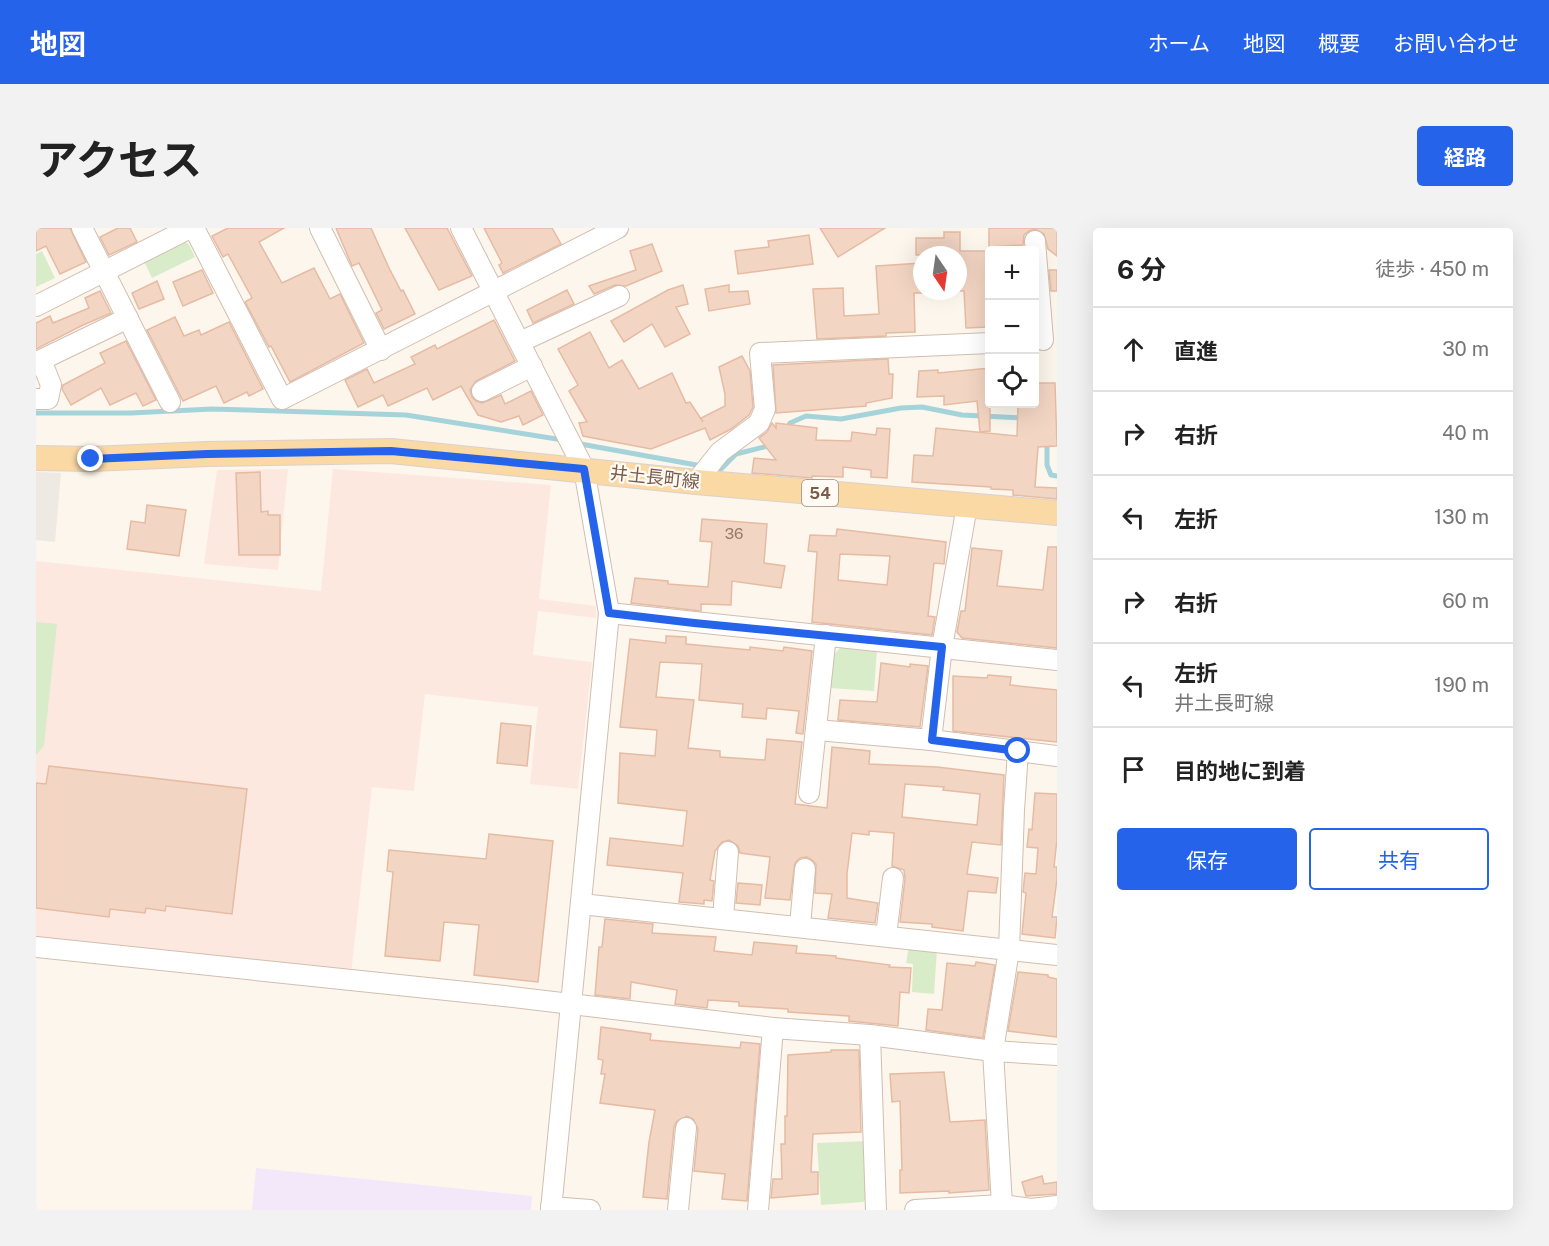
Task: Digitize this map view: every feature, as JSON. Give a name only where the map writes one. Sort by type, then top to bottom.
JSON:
[{"type":"main road","name":"井土長町線","points":[[36,458],[91,459],[207,454],[391,451],[1057,513]]},
{"type":"street","points":[[82,228],[170,402]]},
{"type":"street","points":[[36,306],[192,228],[282,399],[381,351],[618,228]]},
{"type":"street","points":[[320,228],[381,351]]},
{"type":"street","points":[[461,228],[584,469],[609,613],[551,1208],[590,1210]]},
{"type":"street","points":[[1035,241],[1045,340]]},
{"type":"street","points":[[520,342],[619,296]]},
{"type":"street","points":[[36,399],[48,399],[51,385],[41,360],[128,318]]},
{"type":"street","points":[[698,479],[720,452],[759,423],[765,409],[760,353],[985,343]]},
{"type":"street","points":[[482,391],[532,366]]},
{"type":"street","points":[[932,740],[942,647],[967,506]]},
{"type":"street","points":[[609,613],[1057,660]]},
{"type":"street","points":[[809,794],[826,635]]},
{"type":"street","points":[[817,730],[932,740],[1057,756]]},
{"type":"street","points":[[1002,1205],[993,1051],[1009,950],[1018,751]]},
{"type":"street","points":[[723,918],[728,852]]},
{"type":"street","points":[[800,926],[806,869]]},
{"type":"street","points":[[886,936],[893,878]]},
{"type":"street","points":[[581,904],[1057,955]]},
{"type":"street","points":[[36,947],[492,994],[773,1028],[870,1035],[993,1051],[1057,1055]]},
{"type":"street","points":[[758,1210],[773,1028]]},
{"type":"street","points":[[870,1035],[876,1210]]},
{"type":"street","points":[[678,1210],[686,1128]]},
{"type":"street","points":[[915,1210],[1002,1205],[1032,1209],[1057,1206]]},
{"type":"shaded area","points":[[288,469],[278,570],[204,564],[217,470]]},
{"type":"shaded area","points":[[333,469],[551,485],[539,599],[596,606],[596,618],[538,611],[533,655],[592,662],[578,789],[530,784],[538,707],[425,694],[414,791],[372,787],[351,974],[36,941],[36,561],[321,591]]},
{"type":"shaded area","points":[[36,472],[61,473],[55,542],[36,540]]},
{"type":"shaded area","points":[[256,1168],[532,1196],[531,1210],[252,1210]]},
{"type":"green space","points":[[182,238],[189,245],[195,257],[152,278],[143,259]]},
{"type":"green space","points":[[42,251],[55,278],[36,287],[36,254]]},
{"type":"green space","points":[[36,622],[57,624],[44,746],[36,755]]},
{"type":"green space","points":[[841,647],[877,649],[874,691],[830,688],[833,656]]},
{"type":"green space","points":[[909,946],[937,949],[934,994],[912,992],[913,964],[906,963]]},
{"type":"green space","points":[[867,1141],[870,1188],[864,1202],[821,1205],[817,1143]]},
{"type":"building","points":[[36,228],[70,228],[86,262],[60,274],[46,246],[36,251]]},
{"type":"building","points":[[118,228],[130,228],[137,242],[109,255],[100,237]]},
{"type":"building","points":[[228,228],[284,228],[259,242],[282,283],[314,268],[330,299],[340,294],[364,343],[290,382],[245,302],[252,298],[228,254],[223,257],[212,236]]},
{"type":"building","points":[[336,228],[371,228],[389,268],[415,314],[384,329],[376,313],[382,310],[359,263],[352,266]]},
{"type":"building","points":[[405,228],[447,228],[472,276],[439,290]]},
{"type":"building","points":[[484,228],[552,228],[561,244],[503,273],[499,265],[502,263]]},
{"type":"building","points":[[820,228],[885,228],[838,257]]},
{"type":"building","points":[[989,228],[1057,228],[1057,256],[1048,249],[1044,234],[1035,229],[1024,235],[1023,245],[989,246]]},
{"type":"building","points":[[944,232],[960,232],[960,246],[916,246],[916,238],[944,238]]},
{"type":"building","points":[[809,235],[813,264],[738,274],[735,251],[769,247],[768,241]]},
{"type":"building","points":[[652,244],[662,271],[626,286],[615,285],[594,294],[589,286],[636,270],[630,251]]},
{"type":"building","points":[[967,251],[985,251],[985,327],[966,328],[964,300],[967,300]]},
{"type":"building","points":[[913,264],[915,332],[886,333],[886,336],[817,339],[813,289],[843,288],[844,316],[879,314],[876,266]]},
{"type":"building","points":[[202,270],[213,293],[183,306],[173,282]]},
{"type":"building","points":[[1049,270],[1057,270],[1057,291],[1051,291]]},
{"type":"building","points":[[157,281],[164,299],[139,309],[132,293]]},
{"type":"building","points":[[683,285],[688,304],[676,307],[690,334],[665,347],[652,324],[624,342],[611,321],[668,290]]},
{"type":"building","points":[[729,285],[729,292],[748,291],[750,304],[709,311],[705,289]]},
{"type":"building","points":[[567,290],[574,304],[533,323],[527,310]]},
{"type":"building","points":[[100,291],[111,313],[36,349],[36,323],[50,316],[53,323],[89,308],[85,298]]},
{"type":"building","points":[[175,317],[184,336],[199,330],[201,335],[229,322],[263,389],[249,396],[247,392],[224,403],[216,386],[183,401],[147,330]]},
{"type":"building","points":[[494,320],[515,361],[476,381],[470,390],[472,397],[482,403],[501,395],[505,404],[531,391],[543,415],[523,425],[519,416],[501,422],[478,415],[461,386],[433,400],[427,388],[388,406],[383,395],[358,407],[345,380],[367,369],[374,383],[415,364],[411,357],[435,345],[437,349]]},
{"type":"building","points":[[590,332],[609,368],[622,360],[639,389],[672,373],[686,403],[690,402],[703,422],[701,418],[725,406],[725,394],[719,367],[742,356],[750,371],[753,407],[749,415],[731,429],[710,440],[705,428],[651,449],[583,436],[579,423],[587,422],[569,391],[578,385],[558,349]]},
{"type":"building","points":[[126,341],[156,400],[143,406],[136,393],[110,405],[101,388],[71,405],[62,389],[63,385],[105,363],[100,353]]},
{"type":"building","points":[[888,359],[889,374],[893,374],[892,398],[866,403],[866,406],[776,413],[773,365]]},
{"type":"building","points":[[985,368],[985,408],[990,408],[990,431],[980,432],[977,401],[944,405],[944,396],[917,397],[919,371],[938,370],[938,373]]},
{"type":"building","points":[[1039,383],[1055,383],[1057,446],[1038,447],[1035,487],[1057,488],[1057,499],[1013,495],[1013,490],[991,489],[991,487],[912,482],[914,455],[933,456],[936,428],[1017,436],[1018,408],[1039,408]]},
{"type":"building","points":[[772,423],[776,428],[776,423],[817,428],[816,440],[851,441],[852,432],[876,435],[877,428],[890,429],[887,478],[871,477],[871,470],[843,467],[843,477],[812,476],[812,478],[752,473],[754,458],[776,460],[759,438],[767,432]]},
{"type":"building","points":[[260,472],[261,512],[268,511],[268,515],[280,515],[280,555],[239,555],[236,473]]},
{"type":"building","points":[[147,505],[186,510],[179,556],[127,549],[131,521],[145,523]]},
{"type":"building","points":[[702,519],[767,524],[764,563],[785,566],[781,588],[732,581],[731,605],[701,604],[701,611],[631,603],[635,578],[668,581],[668,584],[708,587],[712,542],[700,541]]},
{"type":"building","points":[[837,529],[946,542],[944,564],[934,563],[928,616],[935,617],[932,635],[812,622],[817,552],[808,551],[810,535],[836,536]],"holes":[[[840,554],[890,556],[887,585],[838,580]]]},
{"type":"building","points":[[1048,547],[1057,547],[1057,648],[962,638],[957,632],[961,611],[965,611],[972,548],[1002,551],[997,586],[1043,590]]},
{"type":"building","points":[[666,636],[686,637],[686,644],[750,650],[750,647],[783,651],[784,647],[812,651],[803,734],[796,733],[799,711],[767,708],[766,719],[742,717],[743,704],[699,700],[702,664],[660,662],[656,697],[694,700],[688,748],[720,751],[720,757],[765,760],[767,739],[802,742],[795,804],[827,808],[832,747],[870,751],[869,764],[937,767],[1004,775],[1001,845],[972,842],[967,874],[998,878],[996,893],[968,891],[963,931],[932,927],[932,924],[900,922],[905,879],[904,870],[892,866],[894,833],[869,831],[869,835],[852,833],[847,874],[847,898],[878,903],[875,923],[828,918],[832,894],[815,893],[816,864],[807,857],[800,858],[795,863],[790,900],[765,898],[770,857],[740,853],[738,846],[729,840],[722,842],[715,851],[710,880],[714,881],[712,901],[704,900],[704,904],[679,902],[683,873],[607,865],[610,838],[683,846],[687,811],[618,803],[620,753],[655,756],[657,730],[620,727],[630,639],[666,643]],"holes":[[[905,784],[944,787],[943,790],[980,794],[977,825],[902,817]]]},
{"type":"building","points":[[881,663],[910,667],[910,664],[928,666],[920,727],[838,720],[840,700],[877,702]]},
{"type":"building","points":[[988,675],[1011,677],[1010,685],[1057,690],[1057,742],[953,731],[953,676],[987,678]]},
{"type":"building","points":[[501,723],[531,726],[527,766],[497,763]]},
{"type":"building","points":[[49,766],[247,789],[232,914],[166,906],[165,911],[146,908],[145,913],[110,909],[109,917],[36,908],[36,783],[46,784]]},
{"type":"building","points":[[1035,793],[1057,794],[1057,839],[1054,867],[1057,867],[1057,879],[1052,917],[1057,917],[1055,938],[1022,934],[1026,893],[1023,892],[1025,873],[1036,874],[1038,848],[1027,847],[1029,829],[1032,830]]},
{"type":"building","points":[[489,834],[553,841],[538,982],[474,975],[479,925],[444,922],[440,961],[385,956],[393,872],[387,871],[389,850],[486,859]]},
{"type":"building","points":[[738,883],[762,885],[760,905],[736,903]]},
{"type":"building","points":[[605,919],[653,924],[652,933],[716,937],[714,951],[752,955],[754,942],[797,946],[796,953],[836,956],[836,958],[890,965],[889,967],[911,968],[909,993],[900,992],[898,1026],[849,1021],[849,1016],[739,1006],[739,1002],[708,1000],[707,1008],[675,1004],[677,990],[631,982],[630,999],[595,995],[599,947],[602,947]]},
{"type":"building","points":[[976,962],[995,965],[983,1038],[926,1030],[928,1009],[942,1010],[947,963],[975,966]]},
{"type":"building","points":[[1018,972],[1048,975],[1048,977],[1057,979],[1057,1037],[1008,1031]]},
{"type":"building","points":[[601,1027],[651,1034],[650,1040],[740,1048],[741,1042],[760,1044],[747,1201],[722,1199],[725,1174],[694,1171],[698,1129],[693,1119],[687,1116],[677,1121],[674,1127],[667,1199],[643,1197],[655,1110],[600,1103],[605,1074],[601,1074],[603,1060],[598,1059]]},
{"type":"building","points":[[831,1050],[859,1050],[861,1132],[813,1134],[811,1172],[818,1172],[818,1194],[771,1198],[773,1179],[782,1179],[781,1144],[785,1144],[788,1055],[831,1052]]},
{"type":"building","points":[[944,1072],[950,1122],[985,1120],[989,1190],[900,1193],[900,1170],[902,1170],[900,1101],[892,1102],[890,1074]]},
{"type":"building","points":[[1042,1176],[1044,1184],[1057,1182],[1057,1194],[1026,1196],[1022,1182]]},
{"type":"waterway","points":[[786,431],[790,423],[806,416],[841,419],[901,408],[922,407],[962,415],[1024,418]]},
{"type":"waterway","points":[[36,413],[131,413],[212,409],[406,415],[563,440]]},
{"type":"waterway","points":[[1047,439],[1047,465],[1051,475],[1057,476]]},
{"type":"waterway","points":[[575,443],[702,466]]},
{"type":"waterway","points":[[714,468],[721,469],[736,454],[772,445]]},
{"type":"route","points":[[91,459],[207,454],[391,451],[584,469],[609,613],[738,628],[942,647],[932,740],[1018,751]]}]
